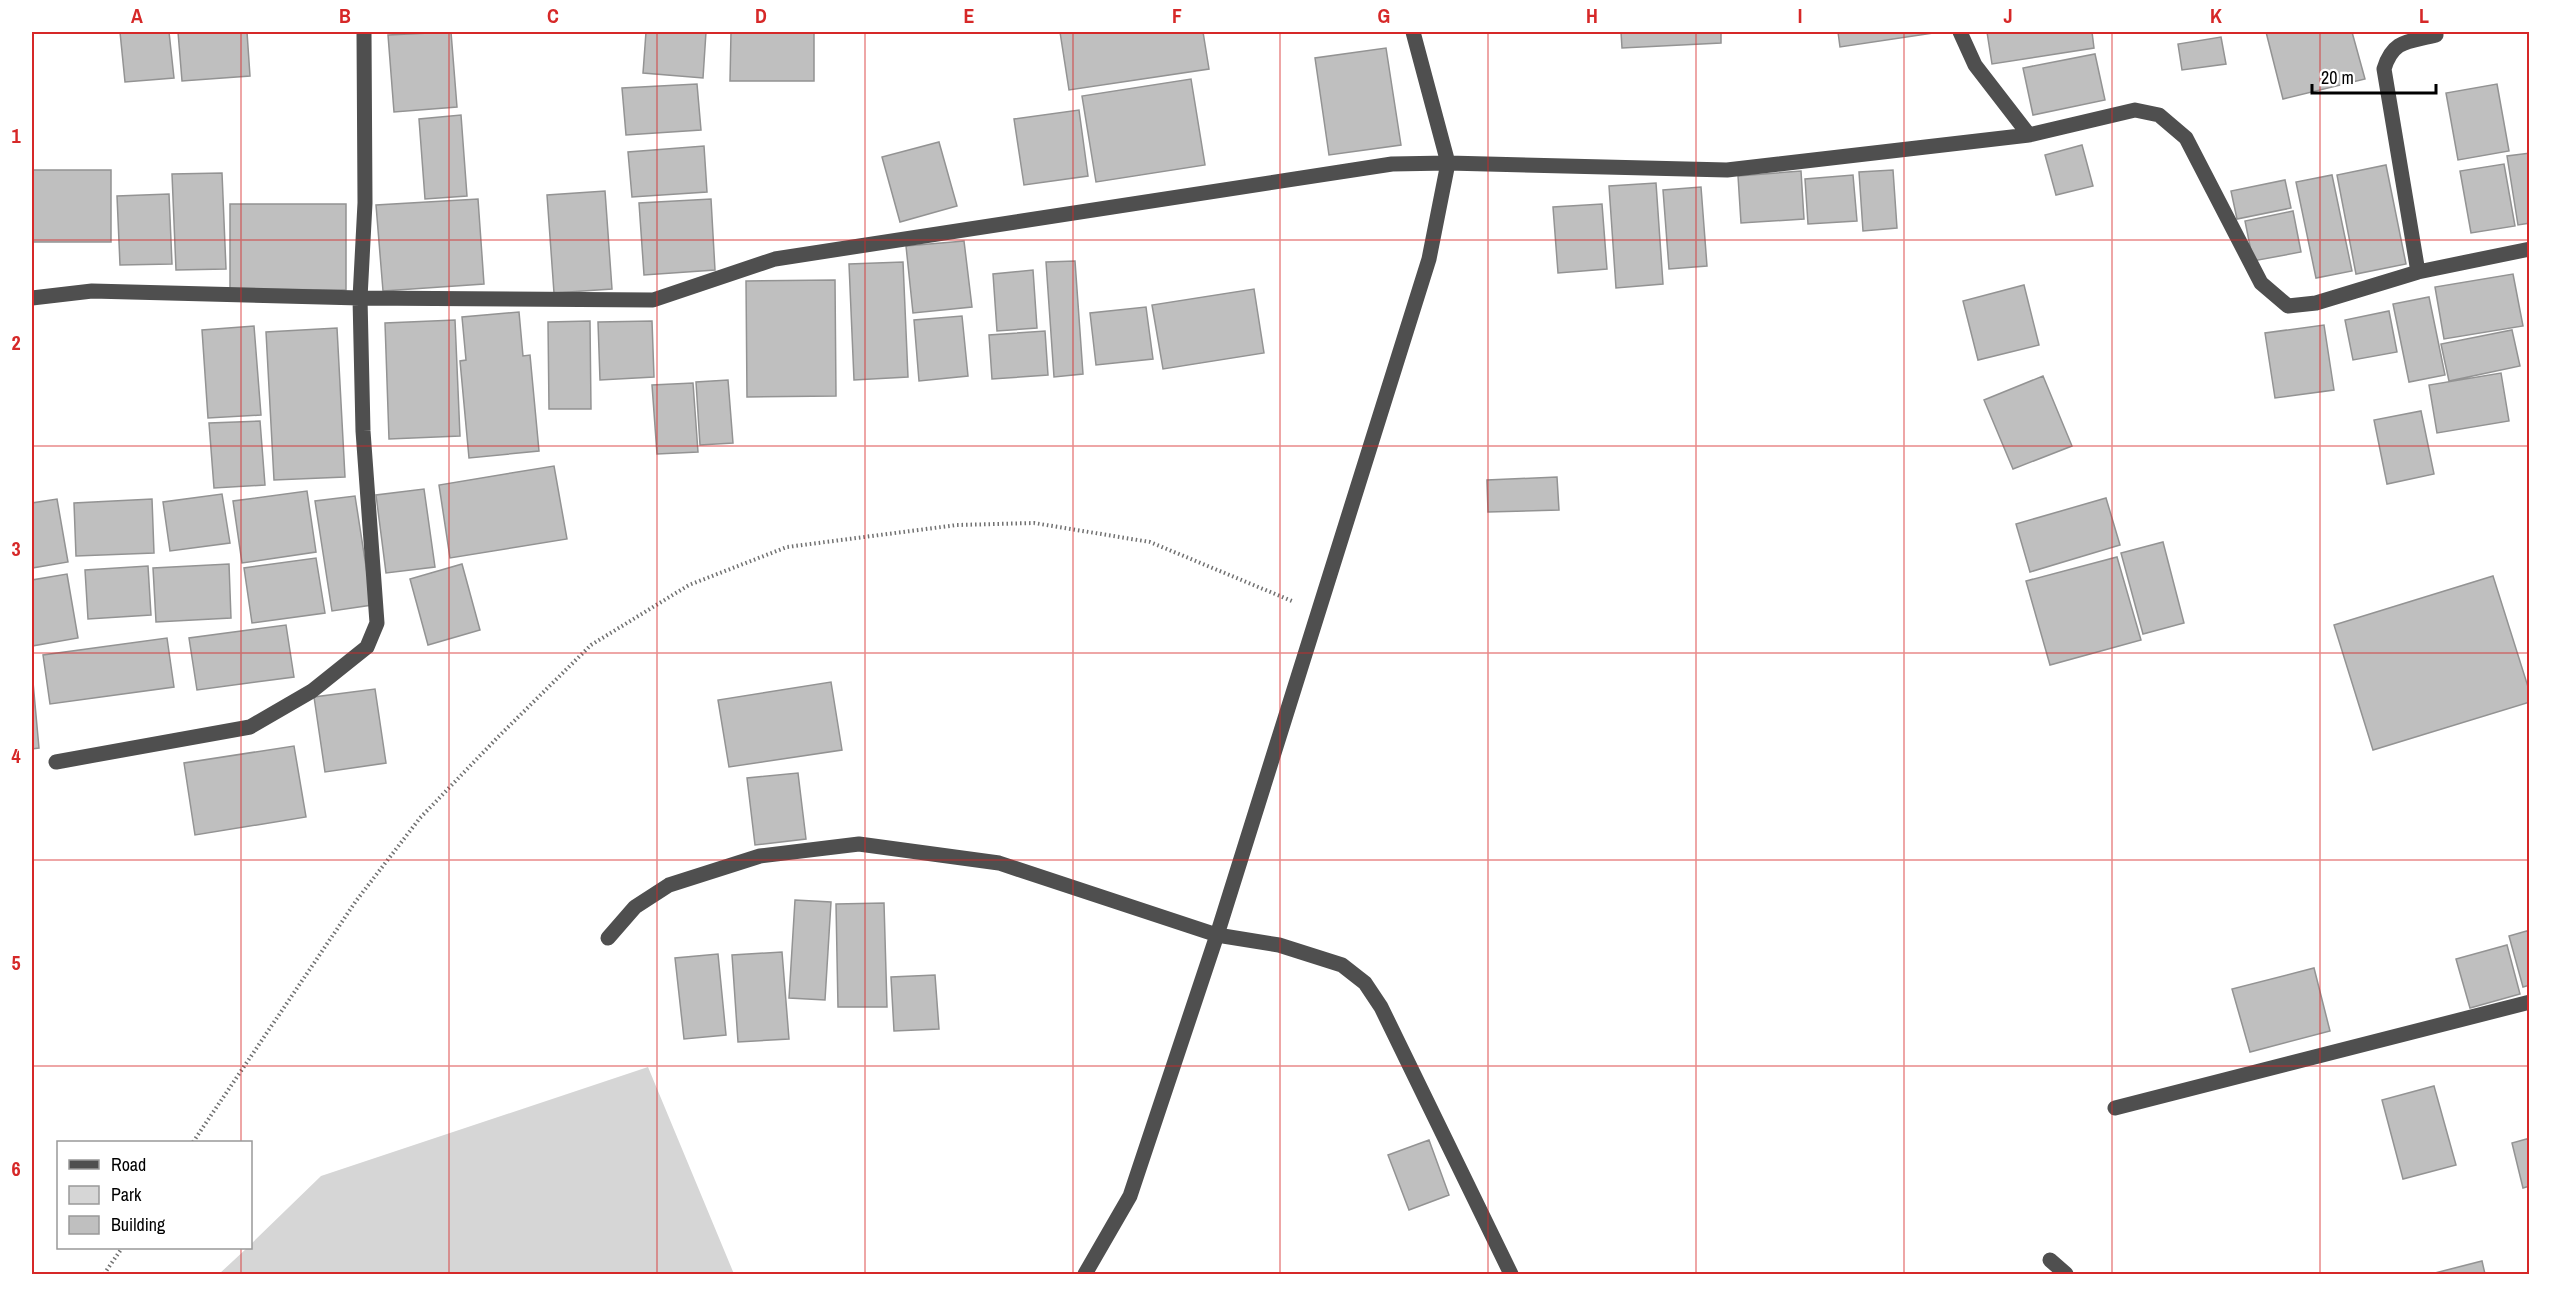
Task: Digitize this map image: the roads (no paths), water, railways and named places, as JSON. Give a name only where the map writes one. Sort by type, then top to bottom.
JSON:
[{"type":"street","points":[[56,762],[250,727],[312,691],[367,646],[377,623],[363,430],[360,298],[365,203],[364,32]]},
{"type":"street","points":[[1085,1275],[1130,1196],[1217,935],[1429,260],[1448,163],[1413,32]]},
{"type":"street","points":[[1960,32],[1975,65],[2029,135]]},
{"type":"street","points":[[2418,272],[2384,69],[2389,52],[2402,44],[2436,35]]},
{"type":"street","points":[[32,298],[92,291],[360,298],[652,300],[775,259],[1392,164],[1448,163],[1727,170],[2029,135],[2135,110],[2159,115],[2186,138],[2262,283],[2288,306],[2316,303],[2418,272],[2529,249]]},
{"type":"street","points":[[608,938],[635,907],[669,885],[760,856],[859,844],[999,863],[1217,935],[1279,945],[1342,966],[1365,983],[1381,1007],[1511,1275]]},
{"type":"street","points":[[2115,1108],[2529,1002]]},
{"type":"street","points":[[2050,1260],[2066,1275]]}]
